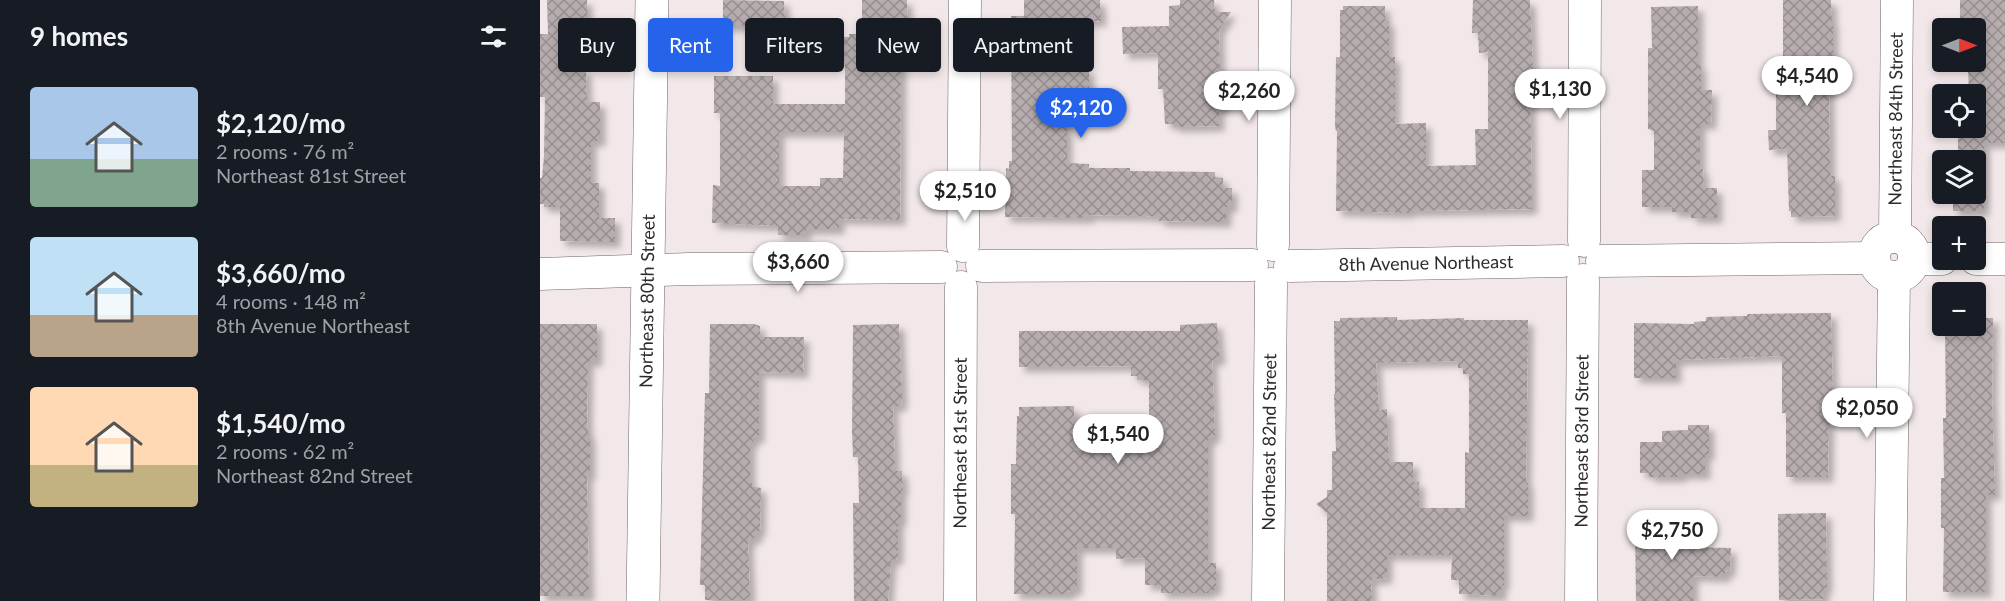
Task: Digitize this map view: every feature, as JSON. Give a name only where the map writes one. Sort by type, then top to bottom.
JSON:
[{"type":"street","name":"Northeast 80th Street","points":[[643,601],[652,0]]},
{"type":"street","name":"Northeast 81st Street","points":[[960,601],[965,0]]},
{"type":"street","name":"Northeast 82nd Street","points":[[1268,601],[1275,0]]},
{"type":"street","name":"Northeast 83rd Street","points":[[1581,601],[1585,0]]},
{"type":"street","name":"Northeast 84th Street","points":[[1890,601],[1904,258],[1897,0]]},
{"type":"street","name":"8th Avenue Northeast","points":[[540,274],[962,267],[1904,258]]},
{"type":"street","points":[[1986,259],[2005,259]]},
{"type":"building","points":[[547,0],[587,0],[587,18],[558,18],[558,72],[586,72],[587,102],[600,102],[600,141],[591,141],[591,183],[599,183],[599,218],[615,218],[615,242],[560,241],[560,207],[544,207],[544,204],[540,204],[545,97],[540,97],[540,34],[548,34]]},
{"type":"building","points":[[723,0],[784,1],[785,18],[745,18],[745,26],[733,26],[733,18],[723,18]]},
{"type":"building","points":[[862,0],[907,0],[907,18],[862,18]]},
{"type":"building","points":[[1024,0],[1100,0],[1101,21],[1094,21],[1094,18],[1011,18],[1011,16],[1024,16]]},
{"type":"building","points":[[1180,0],[1214,0],[1215,12],[1231,12],[1219,30],[1223,109],[1219,109],[1219,126],[1174,127],[1174,124],[1165,124],[1163,89],[1158,89],[1158,53],[1123,54],[1122,27],[1169,26],[1169,6],[1180,5]]},
{"type":"building","points":[[1473,0],[1530,0],[1533,69],[1530,69],[1532,209],[1409,211],[1409,213],[1336,211],[1336,57],[1340,57],[1340,10],[1343,10],[1343,6],[1385,6],[1385,21],[1389,21],[1389,57],[1395,57],[1395,124],[1426,123],[1426,166],[1476,165],[1475,129],[1488,129],[1488,52],[1479,53],[1478,33],[1472,33]]},
{"type":"building","points":[[1783,0],[1831,0],[1833,75],[1830,75],[1829,83],[1830,176],[1835,176],[1835,216],[1791,217],[1787,149],[1769,150],[1768,130],[1776,130],[1776,93],[1783,93]]},
{"type":"building","points":[[1960,0],[2005,0],[2005,143],[1984,143],[1984,150],[1958,150],[1958,138],[1986,138],[1986,84],[1969,84],[1968,72],[1986,72],[1986,18],[1960,18]]},
{"type":"building","points":[[1698,6],[1698,65],[1701,65],[1701,90],[1712,90],[1711,124],[1700,124],[1700,169],[1703,169],[1704,188],[1717,188],[1717,218],[1691,218],[1691,212],[1672,212],[1672,207],[1642,207],[1642,170],[1654,170],[1654,131],[1648,129],[1648,48],[1652,48],[1651,7]]},
{"type":"building","points":[[856,34],[856,72],[901,72],[900,220],[839,219],[839,229],[806,229],[806,235],[778,235],[778,226],[712,223],[713,185],[720,186],[720,113],[714,113],[714,76],[773,76],[773,104],[845,104],[844,37]],"holes":[[[779,132],[844,132],[843,178],[820,178],[820,186],[779,186]]]},
{"type":"building","points":[[1011,72],[1089,72],[1089,92],[1067,94],[1067,163],[1089,164],[1089,168],[1130,168],[1130,171],[1215,172],[1215,177],[1223,178],[1223,188],[1232,188],[1232,207],[1226,207],[1226,222],[1159,221],[1159,217],[1146,216],[1005,217],[1006,168],[1009,169],[1009,161],[1012,161]]},
{"type":"building","points":[[1953,204],[1984,204],[1984,211],[1953,211]]},
{"type":"building","points":[[1831,313],[1833,398],[1829,401],[1828,477],[1786,477],[1786,413],[1782,413],[1782,356],[1676,360],[1676,378],[1634,378],[1634,323],[1694,324],[1694,322],[1706,321],[1706,317]]},
{"type":"building","points":[[1340,318],[1528,320],[1526,483],[1528,483],[1528,516],[1504,516],[1504,585],[1501,585],[1501,596],[1459,594],[1459,580],[1451,580],[1452,555],[1387,555],[1387,578],[1371,580],[1372,601],[1327,601],[1327,513],[1316,504],[1327,497],[1327,490],[1332,490],[1332,451],[1336,451],[1334,321],[1340,321]],"holes":[[[1458,361],[1458,368],[1463,368],[1463,374],[1469,374],[1469,453],[1465,452],[1465,508],[1419,508],[1419,482],[1413,482],[1413,462],[1389,462],[1387,409],[1379,410],[1376,363]]]},
{"type":"building","points":[[1986,318],[1993,318],[1992,398],[1995,495],[1986,495],[1986,592],[1943,592],[1944,528],[1941,528],[1941,478],[1944,478],[1943,418],[1946,418],[1945,336],[1986,336]]},
{"type":"building","points":[[1217,323],[1220,360],[1212,360],[1215,437],[1208,440],[1208,563],[1216,563],[1216,590],[1209,590],[1209,593],[1161,593],[1161,585],[1145,585],[1145,558],[1116,559],[1116,548],[1077,548],[1077,590],[1069,590],[1070,594],[1014,594],[1015,514],[1011,514],[1011,464],[1016,464],[1019,407],[1074,406],[1074,450],[1149,448],[1149,380],[1137,380],[1137,376],[1131,376],[1130,366],[1019,367],[1019,331],[1180,331],[1180,325]]},
{"type":"building","points":[[540,324],[597,324],[597,361],[588,361],[589,596],[540,596]]},
{"type":"building","points":[[710,324],[754,324],[760,326],[760,337],[804,337],[803,373],[759,372],[759,438],[753,438],[753,443],[750,443],[750,483],[752,486],[761,488],[760,531],[757,531],[757,538],[750,538],[750,543],[748,543],[750,598],[746,600],[705,600],[705,585],[700,585],[705,393],[709,393]]},
{"type":"building","points":[[899,324],[902,396],[901,406],[893,406],[895,471],[902,471],[903,490],[901,491],[901,521],[898,521],[898,559],[891,560],[888,601],[854,601],[853,503],[859,503],[858,457],[853,457],[852,431],[853,325]]},
{"type":"building","points":[[1688,425],[1709,425],[1709,455],[1705,455],[1705,474],[1649,477],[1649,473],[1640,473],[1640,442],[1662,442],[1662,431],[1688,430]]},
{"type":"building","points":[[1826,513],[1827,588],[1824,588],[1824,599],[1779,600],[1778,514]]},
{"type":"building","points":[[1678,515],[1679,535],[1687,535],[1687,547],[1731,548],[1730,572],[1725,571],[1725,577],[1693,576],[1693,601],[1636,601],[1635,528],[1639,528],[1639,516]]}]
